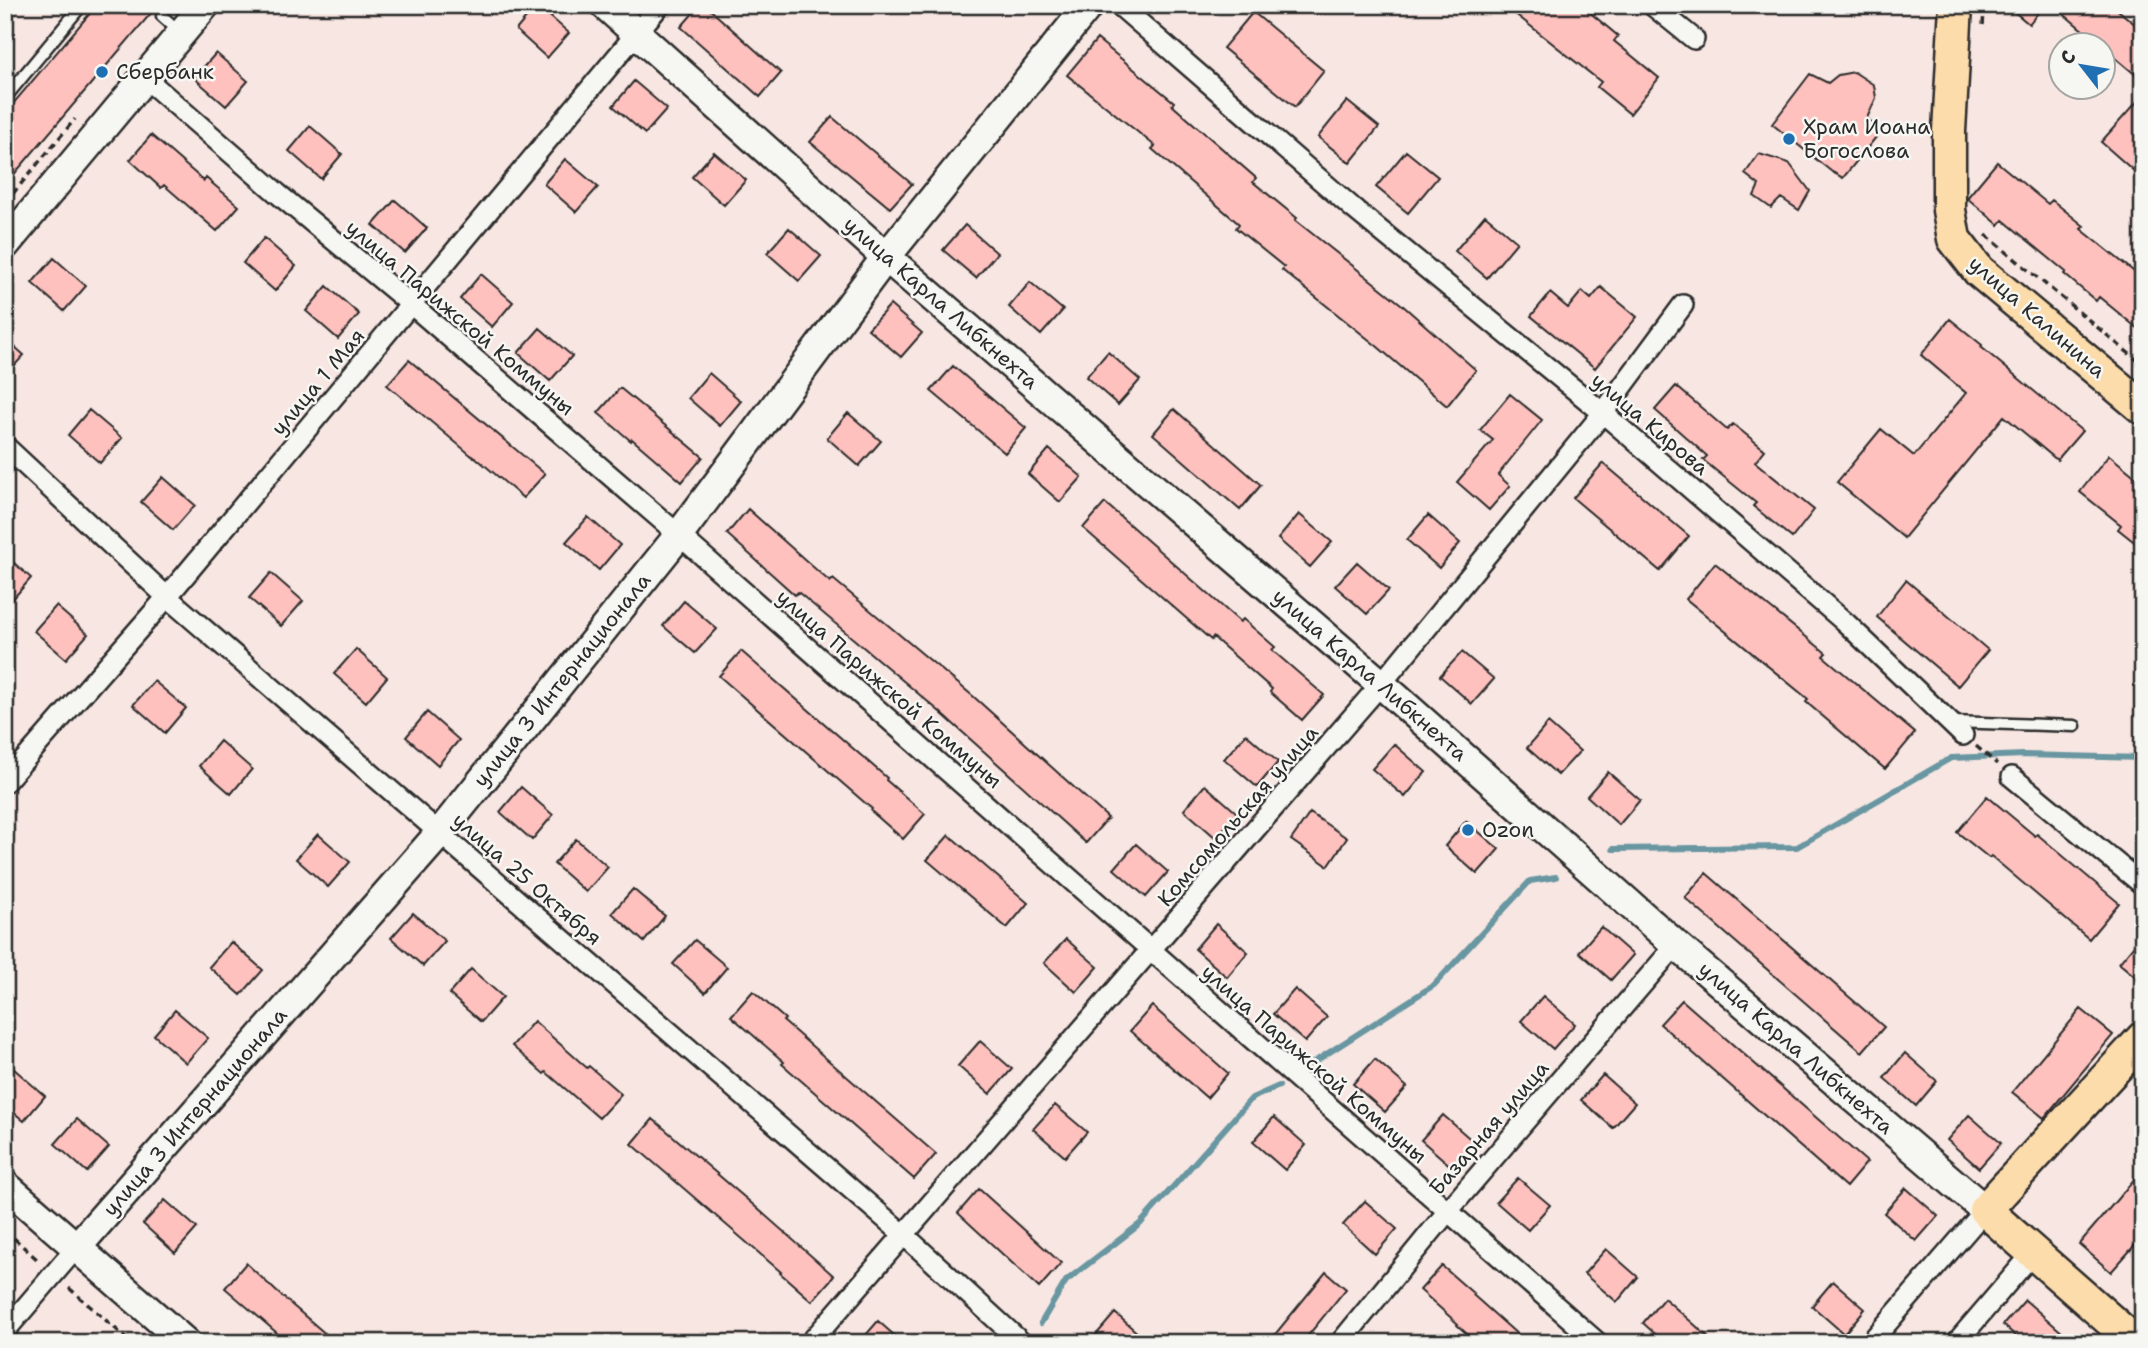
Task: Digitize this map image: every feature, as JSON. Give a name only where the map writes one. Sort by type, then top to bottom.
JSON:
[{"type":"main road","points":[[9,234],[144,77],[172,24],[205,5]]},
{"type":"main road","name":"улица Карла Либкнехта","points":[[605,5],[886,257],[1381,684],[1676,945],[2136,1343]]},
{"type":"main road","name":"улица 3 Интернационала","points":[[76,1248],[439,834],[679,535],[886,257],[1089,5]]},
{"type":"main road","name":"улица Калинина","points":[[1956,5],[1949,131],[1949,210],[1954,239],[1979,271],[2143,408]]},
{"type":"main road","points":[[1984,1210],[2143,1038]]},
{"type":"main road","points":[[5,1185],[187,1343]]},
{"type":"street","name":"улица 1 Мая","points":[[5,782],[167,597],[660,5]]},
{"type":"street","name":"улица Кирова","points":[[1119,5],[1354,209],[1603,413],[1846,623],[1963,735]]},
{"type":"street","points":[[1652,5],[1694,40]]},
{"type":"street","name":"улица Парижской Коммуны","points":[[144,77],[679,535],[1598,1343]]},
{"type":"street","name":"Комсомольская улица","points":[[810,1343],[1381,684],[1603,413],[1684,304]]},
{"type":"street","name":"улица 25 Октября","points":[[5,446],[167,597],[903,1234],[1022,1343]]},
{"type":"street","points":[[2012,777],[2143,885]]},
{"type":"street","name":"Базарная улица","points":[[1340,1343],[1448,1211],[1676,945]]},
{"type":"street","points":[[1870,1343],[1984,1210]]},
{"type":"street","name":"улица 3 Интернационала","points":[[5,1331],[76,1248]]},
{"type":"street","points":[[1956,1343],[2033,1253]]},
{"type":"lane","points":[[5,98],[82,5]]},
{"type":"lane","points":[[1948,722],[2075,726]]},
{"type":"path","points":[[1983,26],[1984,12],[1990,5]]},
{"type":"path","points":[[1979,229],[2143,365]]},
{"type":"path","points":[[1963,735],[2012,777]]},
{"type":"building","points":[[97,5],[158,5],[5,185],[5,113]]},
{"type":"building","points":[[537,5],[569,33],[547,58],[516,30]]},
{"type":"building","points":[[700,5],[705,5],[781,73],[760,97],[681,27]]},
{"type":"building","points":[[1504,5],[1581,5],[1618,36],[1614,41],[1659,78],[1630,114],[1597,87],[1601,82]]},
{"type":"building","points":[[2006,5],[2044,5],[2029,24]]},
{"type":"building","points":[[2053,5],[2112,5],[2143,31],[2143,81],[2116,58],[2116,32],[2085,32]]},
{"type":"building","points":[[1253,12],[1324,71],[1295,107],[1223,48]]},
{"type":"building","points":[[1097,39],[1174,102],[1172,105],[1256,178],[1253,182],[1297,218],[1295,220],[1401,304],[1476,370],[1447,406],[1282,270],[1284,267],[1236,228],[1239,224],[1152,149],[1155,146],[1067,75]]},
{"type":"building","points":[[216,53],[248,81],[226,106],[194,78]]},
{"type":"building","points":[[1854,72],[1874,85],[1876,98],[1867,118],[1881,131],[1843,178],[1772,124],[1810,74],[1828,83],[1838,75]]},
{"type":"building","points":[[634,81],[667,109],[645,134],[613,106]]},
{"type":"building","points":[[2143,95],[2143,161],[2134,171],[2101,142]]},
{"type":"building","points":[[1347,101],[1379,127],[1350,163],[1318,137]]},
{"type":"building","points":[[832,117],[912,184],[890,208],[810,142]]},
{"type":"building","points":[[310,126],[342,154],[321,179],[289,151]]},
{"type":"building","points":[[151,135],[204,181],[206,178],[239,206],[217,231],[164,185],[161,188],[130,160]]},
{"type":"building","points":[[1406,151],[1438,177],[1408,213],[1376,187]]},
{"type":"building","points":[[714,152],[746,180],[724,205],[692,177]]},
{"type":"building","points":[[1759,154],[1789,163],[1810,191],[1799,210],[1781,198],[1771,208],[1754,196],[1759,185],[1745,174]]},
{"type":"building","points":[[565,159],[598,187],[576,212],[544,184]]},
{"type":"building","points":[[1997,162],[2048,204],[2052,200],[2084,226],[2081,229],[2143,279],[2143,333],[2099,297],[2096,301],[2064,274],[2066,272],[2003,220],[1999,225],[1967,198]]},
{"type":"building","points":[[395,200],[427,228],[405,253],[373,225]]},
{"type":"building","points":[[1485,215],[1517,242],[1487,278],[1455,251]]},
{"type":"building","points":[[965,225],[997,253],[976,278],[943,250]]},
{"type":"building","points":[[789,228],[821,256],[799,281],[767,253]]},
{"type":"building","points":[[264,238],[296,266],[275,291],[243,263]]},
{"type":"building","points":[[54,258],[86,286],[64,311],[32,283]]},
{"type":"building","points":[[481,274],[513,302],[492,327],[460,299]]},
{"type":"building","points":[[1030,282],[1063,310],[1041,335],[1009,307]]},
{"type":"building","points":[[327,286],[359,314],[338,339],[306,311]]},
{"type":"building","points":[[1601,287],[1637,317],[1595,368],[1531,316],[1550,293],[1568,308],[1582,291],[1591,299]]},
{"type":"building","points":[[890,305],[922,333],[901,357],[868,329]]},
{"type":"building","points":[[1950,319],[2082,431],[2057,460],[2004,416],[1904,538],[1837,482],[1881,429],[1914,456],[1966,393],[1921,355]]},
{"type":"building","points":[[540,328],[572,356],[550,381],[518,353]]},
{"type":"building","points":[[5,338],[24,355],[5,376]]},
{"type":"building","points":[[1108,352],[1140,380],[1118,405],[1086,377]]},
{"type":"building","points":[[409,360],[545,474],[523,498],[387,385]]},
{"type":"building","points":[[953,366],[1026,428],[1005,453],[931,391]]},
{"type":"building","points":[[709,373],[741,401],[720,426],[688,398]]},
{"type":"building","points":[[1676,386],[1727,430],[1733,424],[1765,450],[1755,462],[1814,510],[1792,538],[1753,506],[1756,503],[1703,460],[1707,456],[1655,410]]},
{"type":"building","points":[[620,388],[703,457],[682,482],[598,413]]},
{"type":"building","points":[[1510,394],[1542,420],[1498,475],[1510,486],[1489,510],[1457,482],[1493,440],[1480,430]]},
{"type":"building","points":[[1174,409],[1261,485],[1240,510],[1153,434]]},
{"type":"building","points":[[89,410],[122,438],[100,463],[68,435]]},
{"type":"building","points":[[848,413],[881,441],[859,466],[827,438]]},
{"type":"building","points":[[1049,449],[1082,477],[1060,502],[1028,474]]},
{"type":"building","points":[[2109,455],[2143,483],[2143,549],[2118,529],[2121,525],[2080,492]]},
{"type":"building","points":[[1603,463],[1689,536],[1660,571],[1573,498]]},
{"type":"building","points":[[163,477],[195,505],[173,530],[141,502]]},
{"type":"building","points":[[1105,503],[1240,622],[1243,619],[1275,647],[1272,650],[1324,695],[1302,720],[1270,692],[1272,689],[1213,637],[1211,640],[1083,528]]},
{"type":"building","points":[[748,509],[830,582],[833,579],[974,697],[1108,818],[1086,843],[940,712],[798,592],[795,595],[727,534]]},
{"type":"building","points":[[1299,514],[1332,542],[1310,567],[1278,539]]},
{"type":"building","points":[[1428,515],[1460,543],[1439,568],[1407,540]]},
{"type":"building","points":[[588,517],[620,545],[599,570],[566,542]]},
{"type":"building","points":[[5,555],[31,578],[5,608]]},
{"type":"building","points":[[1357,562],[1389,590],[1367,614],[1335,586]]},
{"type":"building","points":[[1715,563],[1826,653],[1823,656],[1915,733],[1885,769],[1806,702],[1808,699],[1686,599]]},
{"type":"building","points":[[271,573],[303,601],[281,626],[249,598]]},
{"type":"building","points":[[1906,580],[1988,650],[1958,686],[1877,617]]},
{"type":"building","points":[[684,601],[717,629],[695,653],[663,626]]},
{"type":"building","points":[[56,606],[88,634],[66,659],[34,631]]},
{"type":"building","points":[[356,649],[387,677],[366,702],[334,674]]},
{"type":"building","points":[[741,651],[925,814],[903,839],[719,676]]},
{"type":"building","points":[[1462,652],[1494,679],[1472,704],[1440,676]]},
{"type":"building","points":[[154,681],[186,708],[165,733],[133,705]]},
{"type":"building","points":[[427,712],[459,740],[438,765],[406,737]]},
{"type":"building","points":[[1548,723],[1580,751],[1558,775],[1527,748]]},
{"type":"building","points":[[1246,734],[1278,762],[1257,787],[1224,759]]},
{"type":"building","points":[[220,741],[252,769],[231,794],[199,766]]},
{"type":"building","points":[[1394,744],[1426,772],[1405,797],[1372,769]]},
{"type":"building","points":[[1608,772],[1640,800],[1619,825],[1587,796]]},
{"type":"building","points":[[1205,785],[1237,813],[1216,838],[1184,810]]},
{"type":"building","points":[[521,787],[553,815],[532,840],[500,812]]},
{"type":"building","points":[[1987,796],[2119,903],[2089,939],[1991,856],[1989,858],[1957,832]]},
{"type":"building","points":[[1310,813],[1347,838],[1328,866],[1291,840]]},
{"type":"building","points":[[1466,821],[1499,849],[1477,874],[1445,846]]},
{"type":"building","points":[[318,834],[350,862],[328,887],[296,859]]},
{"type":"building","points":[[949,835],[1028,903],[1007,928],[927,860]]},
{"type":"building","points":[[576,839],[608,867],[586,892],[554,864]]},
{"type":"building","points":[[1136,844],[1168,872],[1146,897],[1114,869]]},
{"type":"building","points":[[1706,873],[1884,1027],[1862,1052],[1685,898]]},
{"type":"building","points":[[633,889],[665,916],[644,942],[612,913]]},
{"type":"building","points":[[413,913],[445,941],[423,966],[391,938]]},
{"type":"building","points":[[1216,924],[1248,952],[1227,977],[1195,949]]},
{"type":"building","points":[[1601,927],[1633,955],[1611,980],[1579,952]]},
{"type":"building","points":[[2143,934],[2143,983],[2119,963]]},
{"type":"building","points":[[1066,939],[1098,967],[1076,992],[1044,963]]},
{"type":"building","points":[[695,940],[727,967],[705,993],[673,964]]},
{"type":"building","points":[[231,942],[263,970],[241,995],[209,967]]},
{"type":"building","points":[[471,969],[503,997],[481,1022],[449,994]]},
{"type":"building","points":[[1295,989],[1327,1017],[1305,1042],[1273,1014]]},
{"type":"building","points":[[753,991],[785,1019],[783,1021],[936,1154],[914,1179],[731,1016]]},
{"type":"building","points":[[1543,996],[1575,1024],[1553,1049],[1521,1021]]},
{"type":"building","points":[[1682,1000],[1867,1162],[1846,1187],[1660,1024]]},
{"type":"building","points":[[1152,1006],[1228,1073],[1207,1098],[1130,1031]]},
{"type":"building","points":[[2081,1009],[2113,1035],[2044,1118],[2012,1092]]},
{"type":"building","points":[[175,1010],[208,1038],[186,1063],[154,1035]]},
{"type":"building","points":[[534,1021],[621,1094],[599,1118],[512,1046]]},
{"type":"building","points":[[980,1041],[1012,1069],[990,1094],[958,1066]]},
{"type":"building","points":[[1905,1053],[1937,1081],[1916,1106],[1884,1078]]},
{"type":"building","points":[[1375,1059],[1407,1087],[1385,1112],[1353,1084]]},
{"type":"building","points":[[13,1068],[45,1096],[24,1121],[5,1105],[5,1077]]},
{"type":"building","points":[[1603,1075],[1635,1103],[1613,1128],[1581,1100]]},
{"type":"building","points":[[1055,1105],[1087,1132],[1065,1157],[1033,1129]]},
{"type":"building","points":[[1443,1115],[1475,1143],[1453,1168],[1421,1140]]},
{"type":"building","points":[[1969,1115],[2001,1143],[1979,1168],[1947,1140]]},
{"type":"building","points":[[1274,1117],[1306,1145],[1285,1170],[1253,1142]]},
{"type":"building","points":[[77,1119],[109,1147],[87,1172],[55,1144]]},
{"type":"building","points":[[653,1119],[834,1276],[812,1301],[632,1144]]},
{"type":"building","points":[[2143,1169],[2143,1236],[2111,1272],[2079,1244]]},
{"type":"building","points":[[1518,1178],[1550,1205],[1528,1230],[1496,1202]]},
{"type":"building","points":[[1906,1188],[1938,1216],[1916,1241],[1884,1213]]},
{"type":"building","points":[[979,1189],[1061,1263],[1039,1288],[958,1213]]},
{"type":"building","points":[[165,1200],[197,1228],[175,1253],[143,1224]]},
{"type":"building","points":[[1365,1201],[1397,1229],[1375,1254],[1343,1225]]},
{"type":"building","points":[[1606,1249],[1638,1277],[1617,1302],[1584,1274]]},
{"type":"building","points":[[246,1263],[336,1343],[285,1343],[225,1288]]},
{"type":"building","points":[[1442,1266],[1527,1343],[1477,1343],[1457,1325],[1420,1290]]},
{"type":"building","points":[[1326,1272],[1346,1289],[1302,1343],[1268,1343]]},
{"type":"building","points":[[1833,1281],[1865,1309],[1844,1334],[1812,1306]]},
{"type":"building","points":[[1664,1298],[1714,1343],[1665,1343],[1643,1323]]},
{"type":"building","points":[[2025,1300],[2075,1343],[2024,1343],[2003,1325]]},
{"type":"building","points":[[1115,1313],[1149,1343],[1089,1343]]},
{"type":"building","points":[[878,1321],[903,1343],[859,1343]]},
{"type":"waterway","points":[[1613,849],[1797,847],[1951,758],[2024,755],[2143,758]]},
{"type":"waterway","points":[[1311,1064],[1434,985],[1530,881],[1556,877]]},
{"type":"waterway","points":[[1041,1323],[1066,1281],[1140,1224],[1252,1098],[1279,1086]]},
{"type":"place","name":"Сбербанк","points":[[102,72]]},
{"type":"place","name":"Храм Иоана Богослова","points":[[1789,139]]},
{"type":"place","name":"Ozon","points":[[1468,830]]}]
